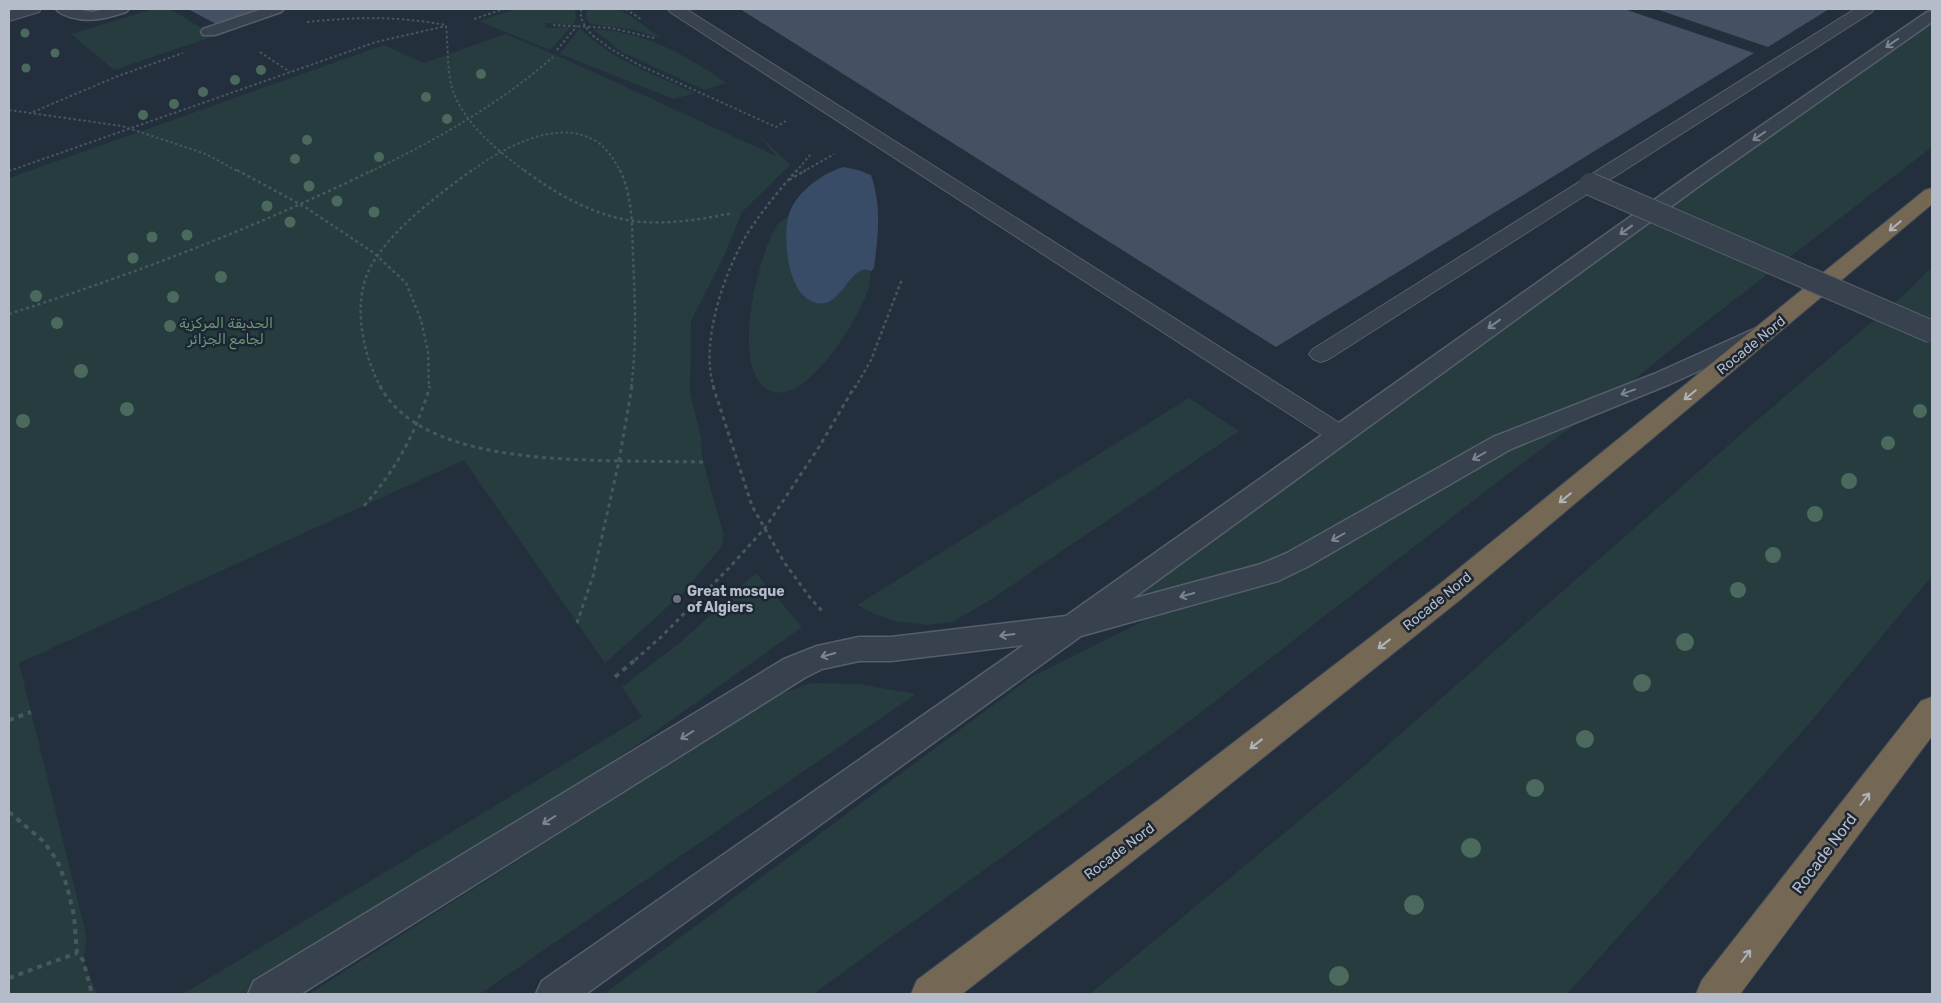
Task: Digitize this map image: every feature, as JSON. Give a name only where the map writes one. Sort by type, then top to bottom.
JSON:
[{"type":"highway","name":"Rocade Nord","points":[[931,994],[1172,810],[1451,591],[1932,194]]},
{"type":"highway","name":"Rocade Nord","points":[[1716,994],[1932,711]]},
{"type":"street","points":[[9,16],[33,9]]},
{"type":"street","points":[[676,9],[1340,435]]},
{"type":"street","points":[[1321,354],[1866,9]]},
{"type":"street","points":[[1590,184],[1932,332]]},
{"type":"lane","points":[[64,9],[77,15],[110,22]]},
{"type":"lane","points":[[90,17],[122,9]]},
{"type":"lane","points":[[209,32],[276,9]]},
{"type":"lane","points":[[555,994],[1072,627],[1715,166],[1932,15]]},
{"type":"lane","points":[[267,994],[795,668],[817,658],[860,649],[891,649],[1072,627],[1268,573],[1297,560],[1502,443],[1662,379],[1769,330]]},
{"type":"lane","points":[[850,631],[864,640],[891,649]]},
{"type":"path","points":[[474,19],[504,9]]},
{"type":"path","points":[[581,9],[580,14],[584,26],[611,49],[639,65],[776,127]]},
{"type":"path","points":[[9,171],[376,42],[446,26],[451,84],[460,105],[470,119],[501,151],[534,178],[563,196],[597,211],[632,221],[676,223],[733,213]]},
{"type":"path","points":[[553,26],[619,29],[656,39]]},
{"type":"path","points":[[558,50],[576,26]]},
{"type":"path","points":[[259,51],[290,72]]},
{"type":"path","points":[[9,314],[112,280],[301,205],[405,155],[470,119],[500,101],[535,74],[553,57]]},
{"type":"path","points":[[9,110],[129,129],[206,154],[301,205],[378,256],[406,283],[421,320],[428,352],[430,385],[418,422],[404,452],[381,486],[364,506]]},
{"type":"path","points":[[577,623],[593,576],[619,462],[632,385],[636,339],[632,221],[628,189],[622,172],[606,149],[592,139],[578,134],[556,134],[530,140],[501,151],[478,166],[420,212],[378,256],[368,273],[363,293],[361,316],[363,333],[373,370],[383,392],[391,404],[404,415],[448,437],[495,453],[530,458],[619,462],[704,462]]},
{"type":"path","points":[[787,182],[834,154]]},
{"type":"path","points":[[810,155],[749,231],[723,284],[711,336],[709,373],[752,506],[784,562],[811,599],[826,615],[850,631]]},
{"type":"path","points":[[615,678],[661,637],[729,568],[765,528],[819,447],[871,360],[902,279]]},
{"type":"path","points":[[9,720],[31,712]]},
{"type":"path","points":[[9,812],[52,852],[61,869],[79,943],[77,953]]},
{"type":"path","points":[[9,978],[77,953]]},
{"type":"path","points":[[77,953],[83,960],[92,994]]},
{"type":"green space","points":[[153,9],[170,9],[215,36],[114,70],[71,34]]},
{"type":"green space","points":[[515,9],[575,9],[576,19],[573,25],[546,23],[545,28],[571,27],[550,50],[479,21]]},
{"type":"green space","points":[[587,9],[620,9],[663,39],[635,30],[590,24],[586,17]]},
{"type":"green space","points":[[1932,15],[1932,147],[1689,335],[1610,399],[1509,473],[1183,726],[813,994],[604,994],[1031,677],[1200,593],[1072,627],[1728,157]]},
{"type":"green space","points":[[580,28],[619,58],[695,93],[674,99],[560,54]]},
{"type":"green space","points":[[593,29],[629,34],[664,46],[696,63],[726,83],[704,90],[622,52]]},
{"type":"green space","name":"الحديقة المركزية لجامع الجزائر","points":[[505,34],[554,54],[776,156],[755,131],[790,165],[742,212],[724,256],[691,321],[690,392],[701,438],[702,456],[724,535],[722,546],[682,594],[605,663],[464,460],[19,663],[87,938],[83,960],[97,994],[9,994],[9,178],[384,45],[424,63]]},
{"type":"green space","points":[[789,216],[787,252],[803,297],[816,302],[826,302],[834,299],[857,271],[863,269],[871,271],[869,288],[862,304],[853,322],[826,362],[809,378],[793,389],[777,392],[762,385],[754,371],[749,352],[749,330],[756,282],[763,259],[777,225]]},
{"type":"green space","points":[[1932,267],[1932,576],[1808,725],[1567,994],[1090,994],[1354,775],[1747,429],[1910,289]]},
{"type":"green space","points":[[1189,398],[1239,431],[987,602],[952,622],[927,625],[895,621],[857,605]]},
{"type":"green space","points":[[756,573],[802,627],[600,771],[243,994],[183,994],[642,717],[622,687],[682,641]]},
{"type":"green space","points":[[811,683],[859,684],[916,694],[480,994],[309,994],[730,725],[783,693]]},
{"type":"water","points":[[844,167],[871,175],[878,210],[878,233],[874,268],[871,271],[860,271],[833,299],[826,303],[818,303],[809,300],[801,293],[790,270],[786,241],[789,214],[797,199],[809,187],[829,173]]},
{"type":"building","points":[[188,9],[263,9],[218,25]]},
{"type":"building","points":[[740,9],[1624,9],[1754,53],[1276,347]]},
{"type":"building","points":[[1656,9],[1829,9],[1768,47]]},
{"type":"place","name":"Great mosque of Algiers","points":[[677,599]]}]
